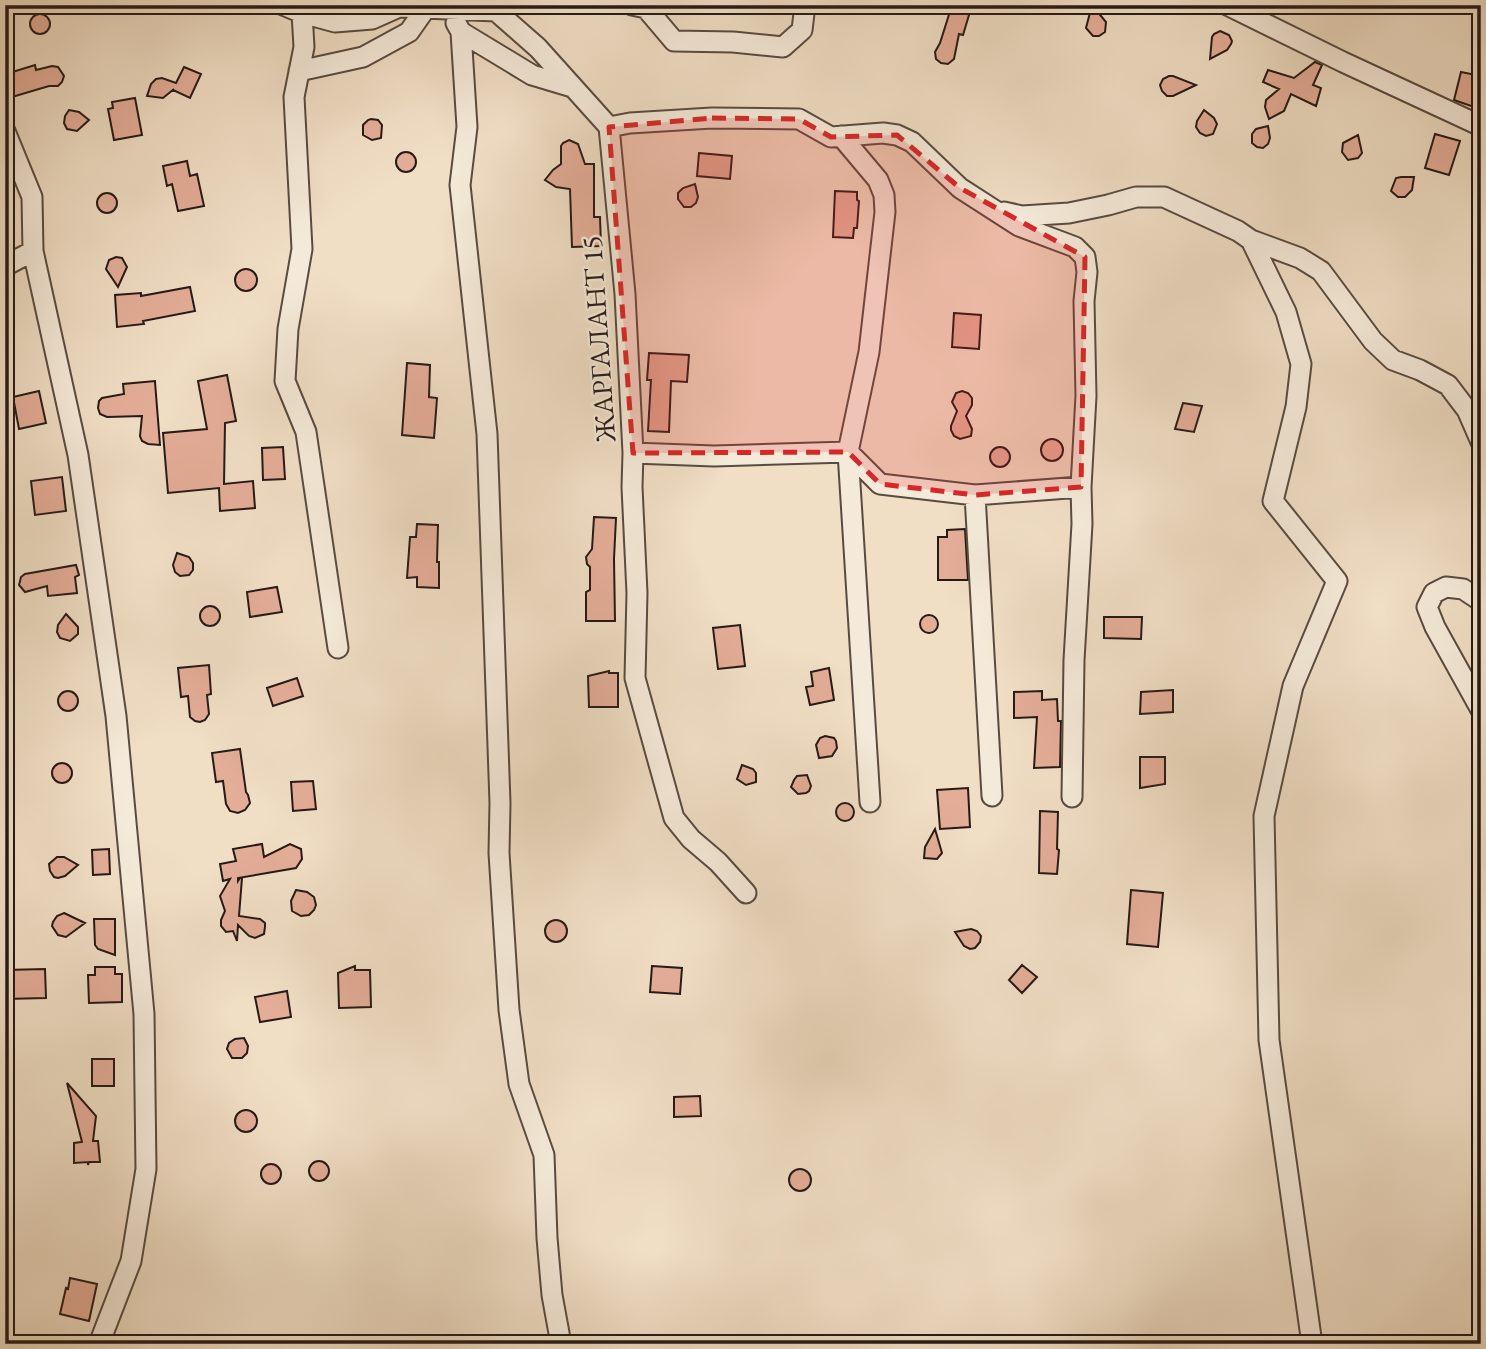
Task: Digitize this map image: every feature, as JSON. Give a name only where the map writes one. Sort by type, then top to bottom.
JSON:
[{"type":"street","points":[[632,5],[646,8],[674,41],[733,42],[783,47],[802,30],[805,5]]},
{"type":"street","points":[[1227,5],[1481,125]]},
{"type":"street","points":[[293,9],[335,22],[372,19],[399,6],[496,11],[538,48],[609,127],[630,122],[712,118],[799,119],[831,136],[883,133],[897,135],[912,142],[960,188],[1019,226],[1075,247],[1085,257],[1086,396],[1074,660],[1072,797]]},
{"type":"street","points":[[299,71],[363,57],[409,32],[427,7]]},
{"type":"street","points":[[293,9],[304,47],[294,97],[302,249],[288,329],[285,381],[306,432],[338,648]]},
{"type":"street","points":[[447,9],[461,32],[532,75],[573,87]]},
{"type":"street","points":[[461,32],[467,127],[460,185],[488,434],[500,803],[499,853],[509,1010],[519,1084],[544,1155],[552,1295],[561,1344]]},
{"type":"street","name":"ЖАРГАЛАНТ 15","points":[[609,127],[625,294],[633,453],[637,593],[635,678],[674,818],[691,839],[718,862],[746,892]]},
{"type":"street","points":[[5,131],[32,197],[33,251],[78,455],[116,716],[144,1014],[146,1169],[131,1261],[99,1344]]},
{"type":"street","points":[[841,136],[878,180],[884,195],[885,212],[869,352],[848,452],[870,802]]},
{"type":"street","points":[[996,210],[1022,216],[1046,215],[1082,210],[1136,197],[1164,197],[1238,231],[1251,240],[1300,258],[1321,271],[1373,341],[1393,360],[1448,385],[1467,410],[1481,442]]},
{"type":"street","points":[[1251,240],[1286,313],[1301,364],[1296,407],[1273,501],[1337,581],[1293,686],[1264,816],[1269,1040],[1312,1344]]},
{"type":"street","points":[[5,266],[33,251]]},
{"type":"street","points":[[633,453],[714,456],[848,452],[880,484],[975,495],[1081,487]]},
{"type":"street","points":[[975,495],[992,796]]},
{"type":"street","points":[[1481,601],[1462,589],[1446,587],[1434,593],[1427,607],[1439,635],[1481,710]]},
{"type":"highlighted area","points":[[712,118],[799,119],[831,137],[897,135],[960,188],[1085,257],[1081,487],[975,495],[880,484],[848,452],[633,453],[609,127]]},
{"type":"building","points":[[952,5],[972,5],[963,35],[959,34],[954,59],[948,64],[936,59],[935,52]]},
{"type":"building","points":[[1092,5],[1106,22],[1105,32],[1099,36],[1093,36],[1086,28]]},
{"type":"building","points":[[36,14],[44,14],[50,24],[44,34],[36,34],[30,28],[30,20]]},
{"type":"building","points":[[1220,31],[1229,35],[1231,44],[1227,50],[1210,59],[1212,37]]},
{"type":"building","points":[[1315,62],[1322,65],[1313,85],[1321,88],[1316,106],[1291,94],[1284,111],[1269,119],[1266,100],[1279,89],[1263,82],[1268,70],[1294,78]]},
{"type":"building","points":[[35,65],[36,70],[58,67],[64,76],[62,82],[58,86],[12,97],[6,74]]},
{"type":"building","points":[[184,67],[201,74],[190,98],[174,89],[163,98],[147,96],[156,79],[162,78],[176,83]]},
{"type":"building","points":[[1461,72],[1481,76],[1474,107],[1454,100]]},
{"type":"building","points":[[1169,76],[1196,85],[1173,96],[1167,96],[1160,85],[1163,79]]},
{"type":"building","points":[[135,98],[142,135],[114,140],[108,109],[113,108],[112,102]]},
{"type":"building","points":[[69,110],[79,112],[89,120],[77,131],[67,129],[64,123]]},
{"type":"building","points":[[1204,110],[1217,124],[1213,134],[1206,136],[1196,127]]},
{"type":"building","points":[[371,119],[378,120],[382,125],[381,138],[372,140],[363,135],[363,125]]},
{"type":"building","points":[[1268,126],[1268,144],[1263,148],[1257,147],[1252,143],[1252,134],[1256,129]]},
{"type":"building","points":[[1435,134],[1460,141],[1449,175],[1425,168]]},
{"type":"building","points":[[1358,135],[1362,153],[1358,158],[1348,160],[1342,152],[1343,143]]},
{"type":"building","points":[[569,140],[578,144],[585,164],[594,164],[594,217],[600,217],[601,246],[572,247],[570,189],[556,187],[545,180],[561,164],[561,146]]},
{"type":"building","points":[[402,152],[410,152],[416,162],[410,172],[402,172],[396,166],[396,158]]},
{"type":"building","points":[[699,153],[732,156],[730,179],[697,176]]},
{"type":"building","points":[[187,161],[190,176],[197,174],[204,206],[178,211],[172,184],[167,186],[163,166]]},
{"type":"building","points":[[1414,177],[1412,190],[1405,197],[1398,197],[1391,191],[1396,178]]},
{"type":"building","points":[[695,184],[698,197],[696,203],[691,207],[684,207],[678,199],[678,193]]},
{"type":"building","points":[[835,191],[857,192],[857,228],[854,228],[853,238],[833,237]]},
{"type":"building","points":[[103,193],[111,193],[117,203],[111,213],[103,213],[97,207],[97,199]]},
{"type":"building","points":[[122,258],[127,267],[118,287],[106,269],[109,260]]},
{"type":"building","points":[[246,269],[254,272],[257,280],[254,288],[246,291],[238,288],[235,280],[238,272]]},
{"type":"building","points":[[190,287],[195,311],[143,321],[144,324],[117,327],[115,295],[141,293],[141,296]]},
{"type":"building","points":[[954,313],[981,315],[979,349],[952,347]]},
{"type":"building","points":[[649,353],[689,355],[687,382],[671,381],[669,432],[648,431],[651,380],[647,380]]},
{"type":"building","points":[[407,363],[430,365],[429,397],[437,398],[434,438],[402,435]]},
{"type":"building","points":[[227,375],[236,421],[225,423],[224,484],[253,481],[255,508],[220,511],[219,488],[168,493],[163,433],[207,429],[198,381]]},
{"type":"building","points":[[155,381],[160,445],[142,441],[142,416],[107,417],[100,414],[98,408],[102,398],[124,394],[123,384]]},
{"type":"building","points":[[39,391],[46,423],[19,429],[13,397]]},
{"type":"building","points":[[962,391],[972,398],[972,405],[966,416],[972,429],[971,436],[960,439],[954,436],[951,430],[957,411],[952,402],[956,393]]},
{"type":"building","points":[[1183,403],[1202,406],[1194,432],[1175,429]]},
{"type":"building","points":[[1052,439],[1060,442],[1063,450],[1060,458],[1052,461],[1044,458],[1041,450],[1044,442]]},
{"type":"building","points":[[283,447],[285,479],[263,480],[262,448]]},
{"type":"building","points":[[996,447],[1004,447],[1010,457],[1004,467],[996,467],[990,461],[990,453]]},
{"type":"building","points":[[62,477],[66,511],[35,515],[31,481]]},
{"type":"building","points":[[594,517],[616,518],[615,621],[586,621],[586,592],[590,590],[590,567],[586,557],[592,549]]},
{"type":"building","points":[[417,524],[438,525],[439,588],[417,587],[417,577],[407,578],[410,537],[416,537]]},
{"type":"building","points":[[965,529],[968,580],[938,580],[938,537],[947,537],[947,530]]},
{"type":"building","points":[[177,553],[189,557],[193,563],[193,570],[189,575],[180,576],[175,572],[173,565]]},
{"type":"building","points":[[76,565],[79,575],[75,577],[77,593],[48,596],[47,586],[25,592],[19,585],[25,574]]},
{"type":"building","points":[[277,587],[282,612],[250,617],[247,592]]},
{"type":"building","points":[[210,606],[217,609],[220,616],[217,623],[210,626],[203,623],[200,616],[203,609]]},
{"type":"building","points":[[66,614],[78,627],[78,634],[70,641],[60,638],[57,632],[58,625]]},
{"type":"building","points":[[925,615],[933,615],[938,624],[936,631],[925,633],[920,628],[920,620]]},
{"type":"building","points":[[1104,617],[1142,617],[1141,639],[1104,638]]},
{"type":"building","points":[[740,625],[745,666],[718,669],[713,628]]},
{"type":"building","points":[[209,665],[209,714],[205,720],[195,721],[190,717],[188,696],[181,697],[178,668]]},
{"type":"building","points":[[829,668],[834,700],[810,705],[806,687],[813,686],[811,672]]},
{"type":"building","points":[[609,671],[618,673],[618,707],[589,707],[588,676]]},
{"type":"building","points":[[297,678],[303,696],[273,706],[267,688]]},
{"type":"building","points":[[1173,690],[1173,712],[1140,714],[1141,692]]},
{"type":"building","points":[[68,691],[75,694],[78,701],[75,708],[68,711],[61,708],[58,701],[61,694]]},
{"type":"building","points":[[1042,691],[1042,700],[1057,699],[1058,721],[1061,721],[1060,767],[1034,768],[1037,717],[1014,718],[1014,692]]},
{"type":"building","points":[[820,738],[834,738],[837,748],[832,756],[819,758],[816,745]]},
{"type":"building","points":[[240,749],[250,803],[245,810],[238,813],[230,811],[226,804],[223,781],[216,782],[212,753]]},
{"type":"building","points":[[1140,757],[1165,757],[1165,784],[1140,788]]},
{"type":"building","points":[[58,763],[66,763],[72,773],[66,783],[58,783],[52,777],[52,769]]},
{"type":"building","points":[[742,765],[753,769],[756,782],[746,785],[737,779]]},
{"type":"building","points":[[807,775],[811,786],[809,791],[798,794],[791,787],[794,780],[797,776]]},
{"type":"building","points":[[313,781],[316,809],[293,811],[291,782]]},
{"type":"building","points":[[968,788],[970,827],[940,829],[937,790]]},
{"type":"building","points":[[841,803],[849,803],[854,812],[852,819],[841,821],[836,816],[836,808]]},
{"type":"building","points":[[1040,811],[1058,812],[1057,874],[1039,873]]},
{"type":"building","points":[[935,829],[942,853],[937,859],[924,858],[925,847]]},
{"type":"building","points":[[262,844],[264,857],[290,844],[301,849],[302,859],[296,868],[238,878],[238,881],[242,878],[239,916],[260,919],[265,923],[265,927],[264,934],[255,938],[238,925],[237,941],[233,931],[226,932],[221,926],[225,911],[220,896],[230,879],[223,881],[220,864],[236,861],[233,849]]},
{"type":"building","points":[[109,849],[110,874],[93,875],[92,850]]},
{"type":"building","points":[[57,857],[64,857],[78,865],[65,876],[54,877],[49,864]]},
{"type":"building","points":[[296,890],[307,892],[314,897],[316,905],[309,915],[301,916],[292,911],[291,901]]},
{"type":"building","points":[[1131,890],[1163,893],[1158,947],[1127,944]]},
{"type":"building","points":[[64,913],[85,923],[66,937],[58,935],[52,926],[57,916]]},
{"type":"building","points":[[94,919],[115,919],[115,955],[98,949],[95,945]]},
{"type":"building","points":[[556,920],[564,923],[567,931],[564,939],[556,942],[548,939],[545,931],[548,923]]},
{"type":"building","points":[[971,929],[981,936],[975,948],[970,949],[964,946],[955,932]]},
{"type":"building","points":[[1022,965],[1037,977],[1022,993],[1009,980]]},
{"type":"building","points":[[355,966],[355,970],[370,970],[371,1007],[339,1008],[338,973]]},
{"type":"building","points":[[652,966],[682,968],[680,994],[650,992]]},
{"type":"building","points":[[95,967],[115,967],[115,974],[122,974],[122,1002],[89,1003],[88,975],[95,975]]},
{"type":"building","points":[[45,969],[46,998],[5,999],[5,970]]},
{"type":"building","points":[[287,991],[291,1017],[260,1022],[255,997]]},
{"type":"building","points":[[244,1038],[248,1046],[247,1053],[242,1058],[232,1058],[227,1049],[229,1043]]},
{"type":"building","points":[[92,1059],[114,1059],[114,1086],[92,1086]]},
{"type":"building","points":[[67,1083],[96,1116],[93,1141],[98,1141],[100,1162],[89,1162],[88,1165],[88,1162],[74,1163],[74,1143],[82,1142]]},
{"type":"building","points":[[700,1096],[701,1116],[674,1117],[674,1097]]},
{"type":"building","points":[[246,1110],[254,1113],[257,1121],[254,1129],[246,1132],[238,1129],[235,1121],[238,1113]]},
{"type":"building","points":[[319,1161],[326,1164],[329,1171],[326,1178],[319,1181],[312,1178],[309,1171],[312,1164]]},
{"type":"building","points":[[267,1164],[275,1164],[281,1174],[275,1184],[267,1184],[261,1178],[261,1170]]},
{"type":"building","points":[[800,1169],[808,1172],[811,1180],[808,1188],[800,1191],[792,1188],[789,1180],[792,1172]]},
{"type":"building","points":[[70,1278],[97,1284],[89,1321],[60,1314]]}]
